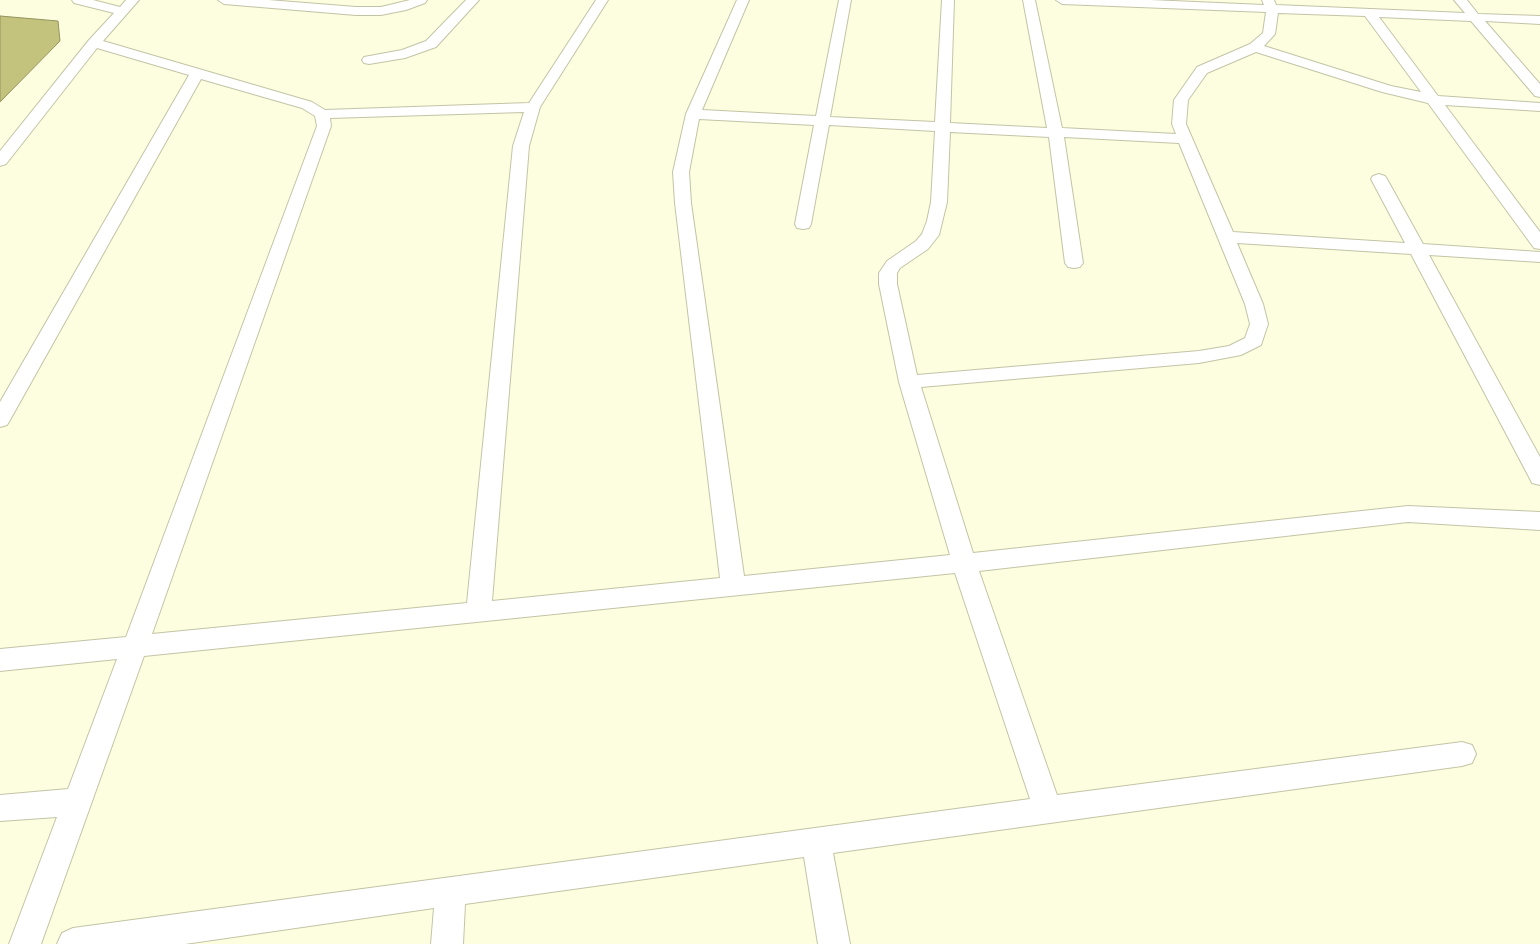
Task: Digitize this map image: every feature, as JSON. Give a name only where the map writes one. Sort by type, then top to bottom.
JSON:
[{"type":"street","points":[[78,0],[121,12]]},
{"type":"street","points":[[0,161],[94,43],[133,0]]},
{"type":"street","points":[[224,0],[356,11],[381,11],[402,7],[421,0]]},
{"type":"street","points":[[369,60],[405,54],[431,44],[473,0]]},
{"type":"street","points":[[479,612],[520,146],[533,107],[602,0]]},
{"type":"street","points":[[733,586],[683,203],[681,172],[693,114],[743,0]]},
{"type":"street","points":[[803,224],[845,0]]},
{"type":"street","points":[[948,0],[939,202],[935,221],[930,234],[922,245],[893,265],[888,273],[888,284],[909,382],[964,562],[1048,810]]},
{"type":"street","points":[[1029,0],[1056,133],[1074,263]]},
{"type":"street","points":[[1062,0],[1270,5],[1370,14],[1540,20]]},
{"type":"street","points":[[1460,0],[1540,93]]},
{"type":"street","points":[[909,382],[1199,357],[1234,351],[1254,341],[1259,324],[1254,304],[1179,124],[1181,100],[1192,82],[1202,70],[1255,47],[1268,34],[1272,22],[1270,5]]},
{"type":"street","points":[[1370,14],[1540,244]]},
{"type":"street","points":[[94,43],[307,105],[322,114],[533,107]]},
{"type":"street","points":[[1255,47],[1387,89],[1435,100],[1540,107]]},
{"type":"street","points":[[0,420],[197,74]]},
{"type":"street","points":[[25,944],[324,126],[322,114]]},
{"type":"street","points":[[693,114],[1185,140]]},
{"type":"street","points":[[1379,179],[1540,477]]},
{"type":"street","points":[[1226,238],[1540,257]]},
{"type":"street","points":[[0,660],[733,586],[1408,514],[1540,521]]},
{"type":"street","points":[[73,944],[451,891],[1462,754]]},
{"type":"street","points":[[0,808],[78,802]]},
{"type":"street","points":[[816,842],[834,944]]},
{"type":"street","points":[[447,944],[451,891]]},
{"type":"shaded area","points":[[0,16],[58,21],[60,41],[0,102]]}]
